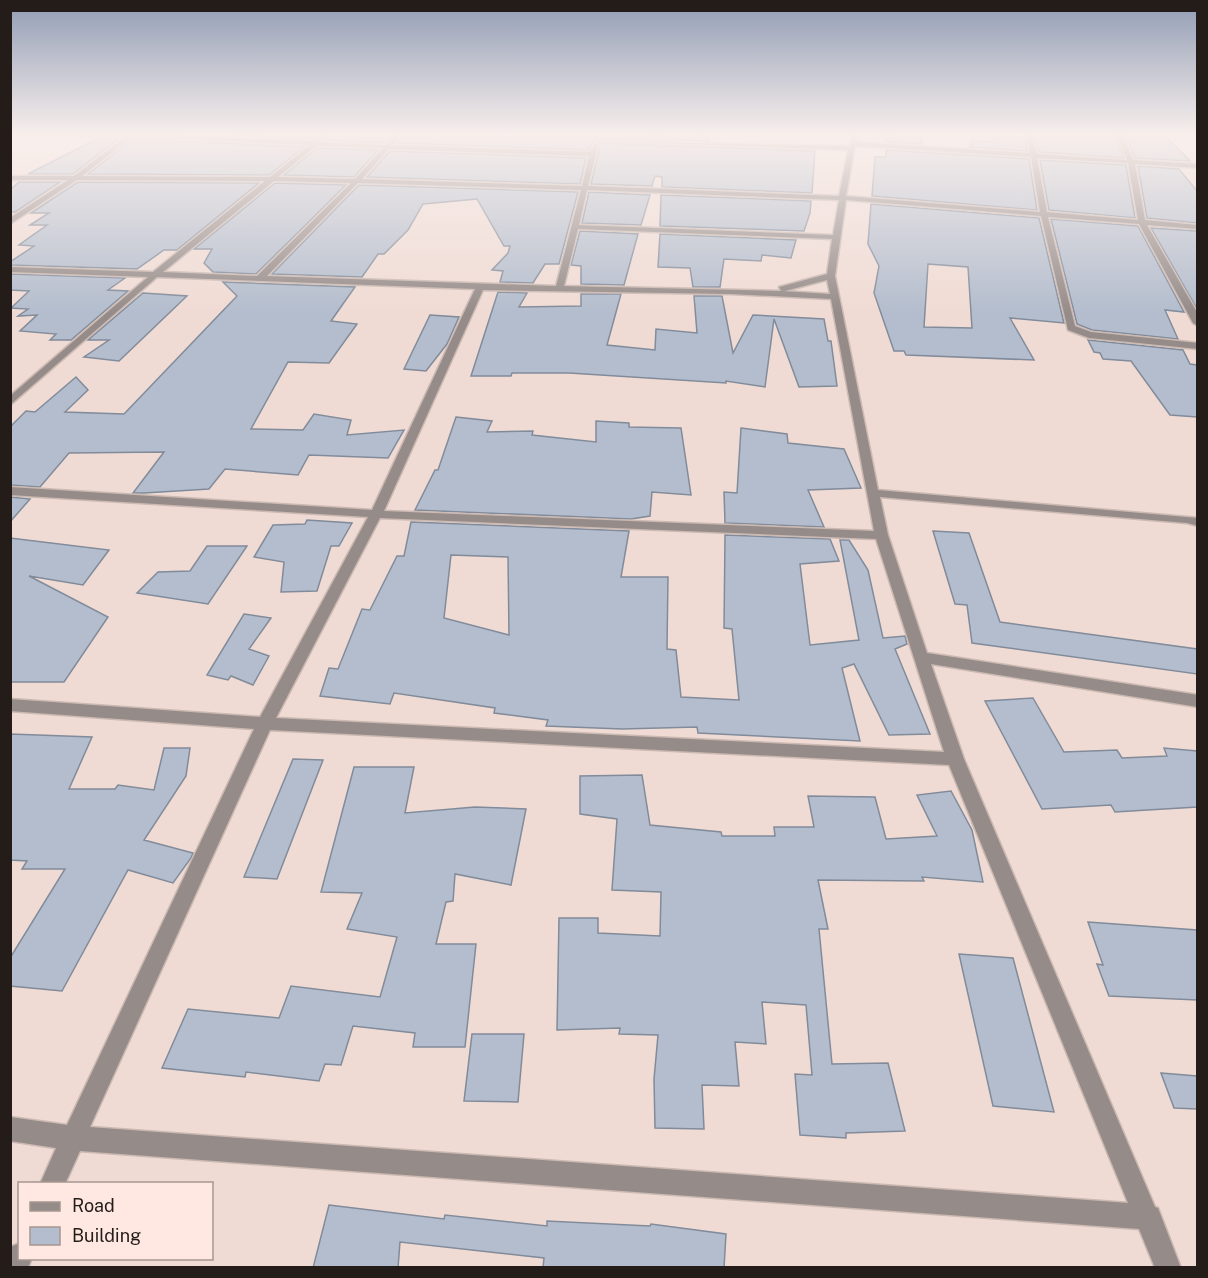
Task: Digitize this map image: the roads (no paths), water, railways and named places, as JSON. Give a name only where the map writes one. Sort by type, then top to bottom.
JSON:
[{"type":"street","points":[[10,222],[53,194]]},
{"type":"street","points":[[10,402],[156,274],[255,194]]},
{"type":"street","points":[[259,279],[344,194]]},
{"type":"street","points":[[559,289],[584,194]]},
{"type":"street","points":[[718,194],[843,198],[1197,227]]},
{"type":"street","points":[[844,194],[831,276],[881,535],[955,759],[1149,1217],[1168,1268]]},
{"type":"street","points":[[1041,194],[1071,328],[1074,331],[1089,335],[1197,346]]},
{"type":"street","points":[[1137,194],[1142,223],[1197,322]]},
{"type":"street","points":[[575,227],[837,237]]},
{"type":"street","points":[[10,269],[480,287],[770,293],[834,297]]},
{"type":"street","points":[[770,293],[831,276]]},
{"type":"street","points":[[53,1182],[265,724],[376,514],[480,287]]},
{"type":"street","points":[[10,491],[376,514],[881,535]]},
{"type":"street","points":[[873,493],[1177,518],[1197,522]]},
{"type":"street","points":[[921,657],[1197,701]]},
{"type":"street","points":[[10,705],[265,724],[955,759]]},
{"type":"street","points":[[10,1129],[72,1138],[1149,1217]]}]
